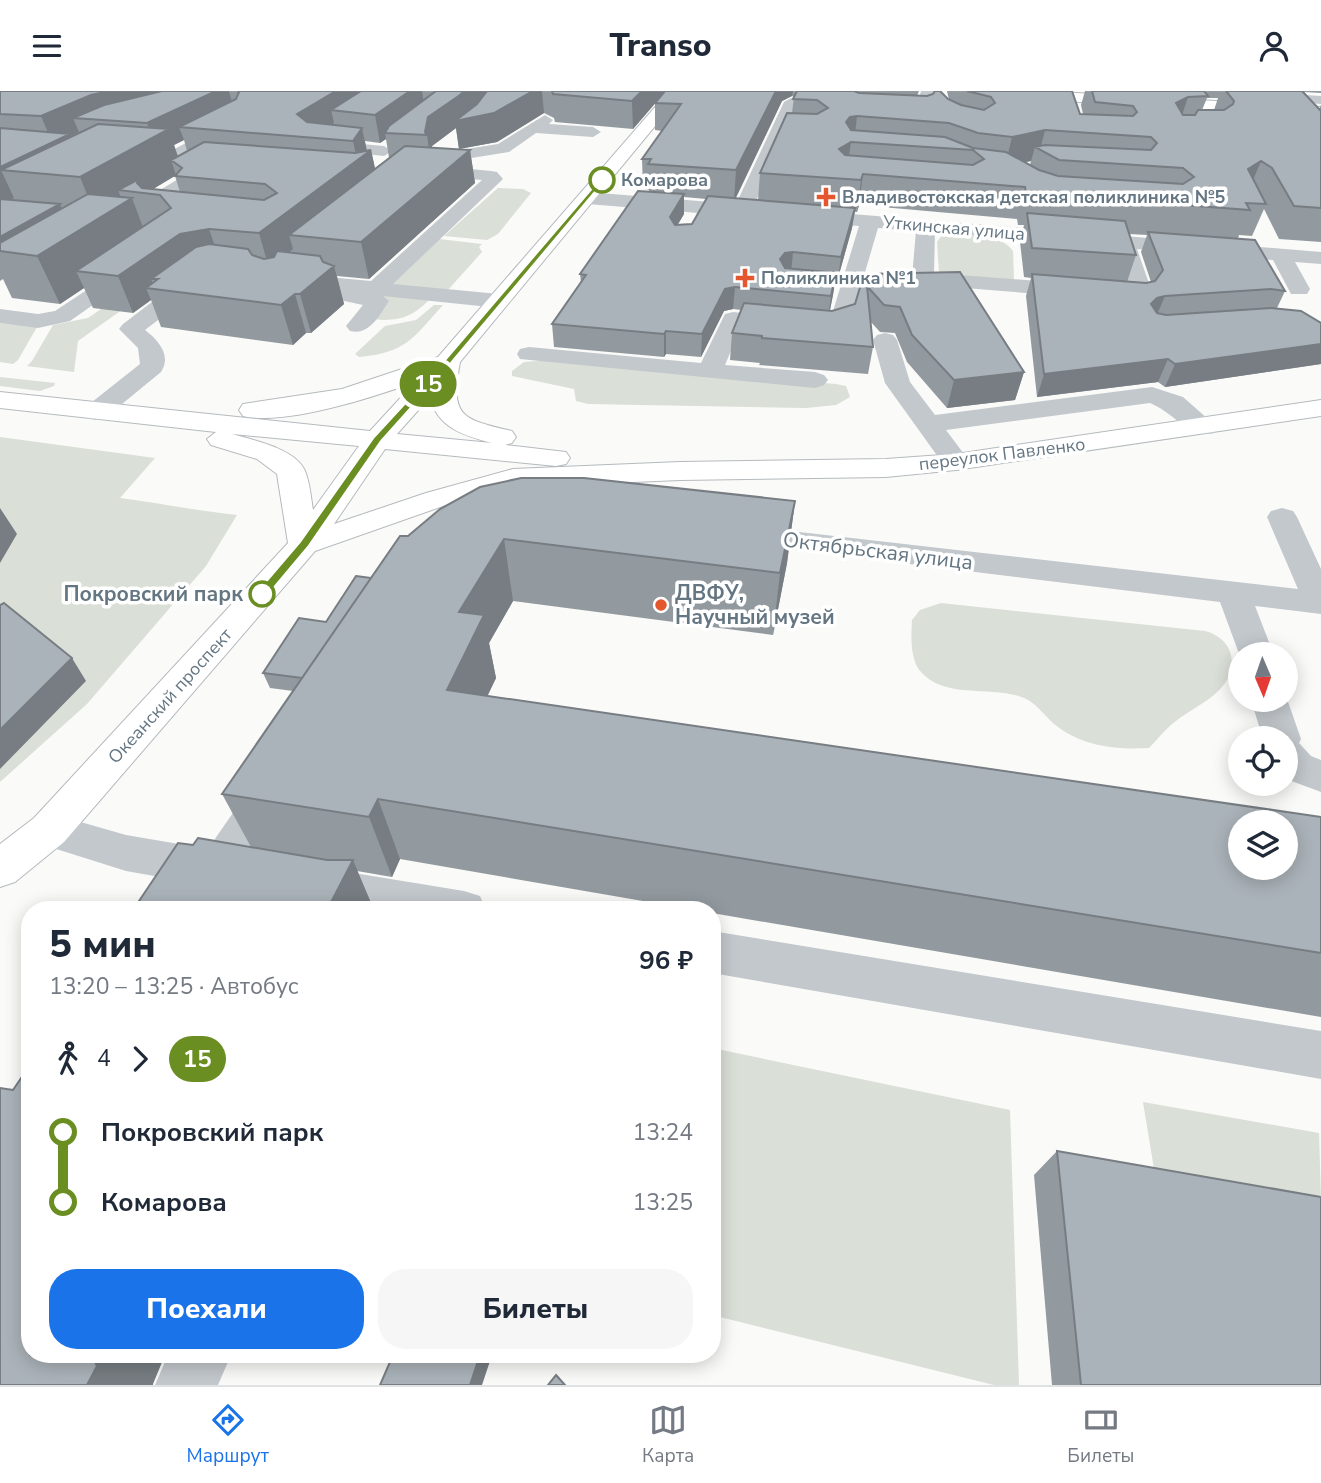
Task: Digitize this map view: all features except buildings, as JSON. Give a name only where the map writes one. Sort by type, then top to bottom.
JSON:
[{"type":"main road","name":"Океанский проспект","points":[[0,869],[49,830],[304,544],[378,439],[448,361],[677,91]]},
{"type":"main road","points":[[968,91],[1069,97],[1149,97],[1197,105],[1321,112]]},
{"type":"main road","points":[[96,412],[274,409],[328,401],[384,386],[448,361]]},
{"type":"main road","points":[[448,361],[442,396],[453,419],[481,433],[680,471]]},
{"type":"main road","points":[[0,400],[680,471]]},
{"type":"main road","name":"переулок Павленко","points":[[680,471],[876,468],[957,462],[1204,428],[1321,408]]},
{"type":"main road","points":[[96,412],[212,436],[267,453],[291,471],[304,544],[436,499],[513,478],[680,471]]},
{"type":"street","points":[[869,114],[916,125],[922,116],[928,91]]},
{"type":"street","points":[[939,91],[937,105],[940,114]]},
{"type":"street","points":[[1228,95],[1321,100]]},
{"type":"street","points":[[1069,97],[1073,116]]},
{"type":"street","points":[[1197,105],[1208,123]]},
{"type":"street","points":[[1296,111],[1313,131]]},
{"type":"street","points":[[221,169],[155,161],[237,121]]},
{"type":"street","points":[[742,211],[782,121]]},
{"type":"street","points":[[441,169],[460,155],[503,148],[539,124],[593,132]]},
{"type":"street","points":[[335,128],[314,143],[389,147],[381,161],[370,169]]},
{"type":"street","points":[[479,151],[499,129]]},
{"type":"street","points":[[441,169],[440,152],[458,138]]},
{"type":"street","points":[[163,216],[221,169]]},
{"type":"street","points":[[140,234],[114,228],[221,169]]},
{"type":"street","points":[[376,288],[494,179],[491,176],[441,169],[407,169]]},
{"type":"street","name":"Уткинская улица","points":[[587,198],[926,226],[963,221],[1125,242],[1273,248],[1321,258]]},
{"type":"street","points":[[687,230],[700,207]]},
{"type":"street","points":[[709,371],[733,319],[835,327],[840,325],[870,221]]},
{"type":"street","points":[[926,226],[923,277],[927,279],[1138,296],[1141,292],[1125,242]]},
{"type":"street","points":[[1273,248],[1299,289]]},
{"type":"street","points":[[0,316],[38,321],[61,316],[149,257]]},
{"type":"street","points":[[269,278],[298,261]]},
{"type":"street","points":[[96,412],[152,367],[150,345],[131,329],[201,277],[221,273]]},
{"type":"street","points":[[269,278],[499,301]]},
{"type":"street","points":[[269,278],[272,285],[278,287],[367,297],[378,301],[374,310],[358,326]]},
{"type":"street","points":[[829,278],[853,280]]},
{"type":"street","points":[[884,340],[898,383],[957,462]]},
{"type":"street","points":[[529,354],[815,380]]},
{"type":"street","points":[[930,424],[1152,395],[1174,403],[1204,428]]},
{"type":"street","points":[[436,499],[508,507]]},
{"type":"street","points":[[1282,517],[1320,603]]},
{"type":"street","name":"Октябрьская улица","points":[[710,531],[1320,603]]},
{"type":"street","points":[[1234,593],[1251,642]]},
{"type":"street","points":[[254,875],[287,765]]},
{"type":"street","points":[[1298,768],[1321,777]]},
{"type":"street","points":[[49,830],[126,853],[381,901]]},
{"type":"street","points":[[721,954],[1321,1055]]},
{"type":"street","points":[[186,1385],[196,1363]]},
{"type":"shaded area","points":[[498,188],[523,189],[531,193],[498,234],[487,240],[444,236]]},
{"type":"shaded area","points":[[942,235],[981,236],[999,240],[1013,251],[1014,279],[1010,281],[939,273],[937,242]]},
{"type":"shaded area","points":[[439,239],[482,244],[479,247],[482,252],[447,291],[389,287]]},
{"type":"shaded area","points":[[183,252],[201,254],[78,341],[74,372],[27,366],[53,325],[88,318]]},
{"type":"shaded area","points":[[378,291],[432,297],[418,310],[404,317],[389,320],[369,319]]},
{"type":"shaded area","points":[[434,305],[443,305],[407,342],[388,352],[375,355],[359,357],[355,354],[385,326],[416,320]]},
{"type":"shaded area","points":[[0,323],[37,327],[13,364],[0,362]]},
{"type":"shaded area","points":[[548,360],[836,384],[846,386],[850,397],[836,405],[806,408],[588,404],[576,401],[574,389],[512,376],[512,371],[524,362]]},
{"type":"shaded area","points":[[0,377],[55,383],[54,386],[40,391],[0,386]]},
{"type":"shaded area","name":"Покровский парк","points":[[0,437],[155,458],[120,498],[237,515],[206,566],[87,704],[0,782]]},
{"type":"shaded area","points":[[941,603],[1205,631],[1218,636],[1227,646],[1228,678],[1223,687],[1172,724],[1149,748],[1098,745],[1063,731],[1024,698],[998,692],[956,689],[931,681],[917,667],[913,654],[912,620],[920,610]]},
{"type":"shaded area","points":[[721,1050],[1010,1110],[1019,1385],[994,1385],[721,1317]]},
{"type":"shaded area","points":[[1143,1102],[1319,1133],[1321,1200],[1154,1169]]},
{"type":"bus line","name":"15","points":[[262,594],[304,544],[378,439],[602,180]]},
{"type":"place","name":"Комарова","points":[[602,180]]},
{"type":"place","name":"Владивостокская детская поликлиника №5","points":[[826,197]]},
{"type":"place","name":"Поликлиника №1","points":[[745,278]]},
{"type":"place","name":"Покровский парк","points":[[262,594]]},
{"type":"place","name":"ДВФУ, Научный музей","points":[[661,605]]}]
